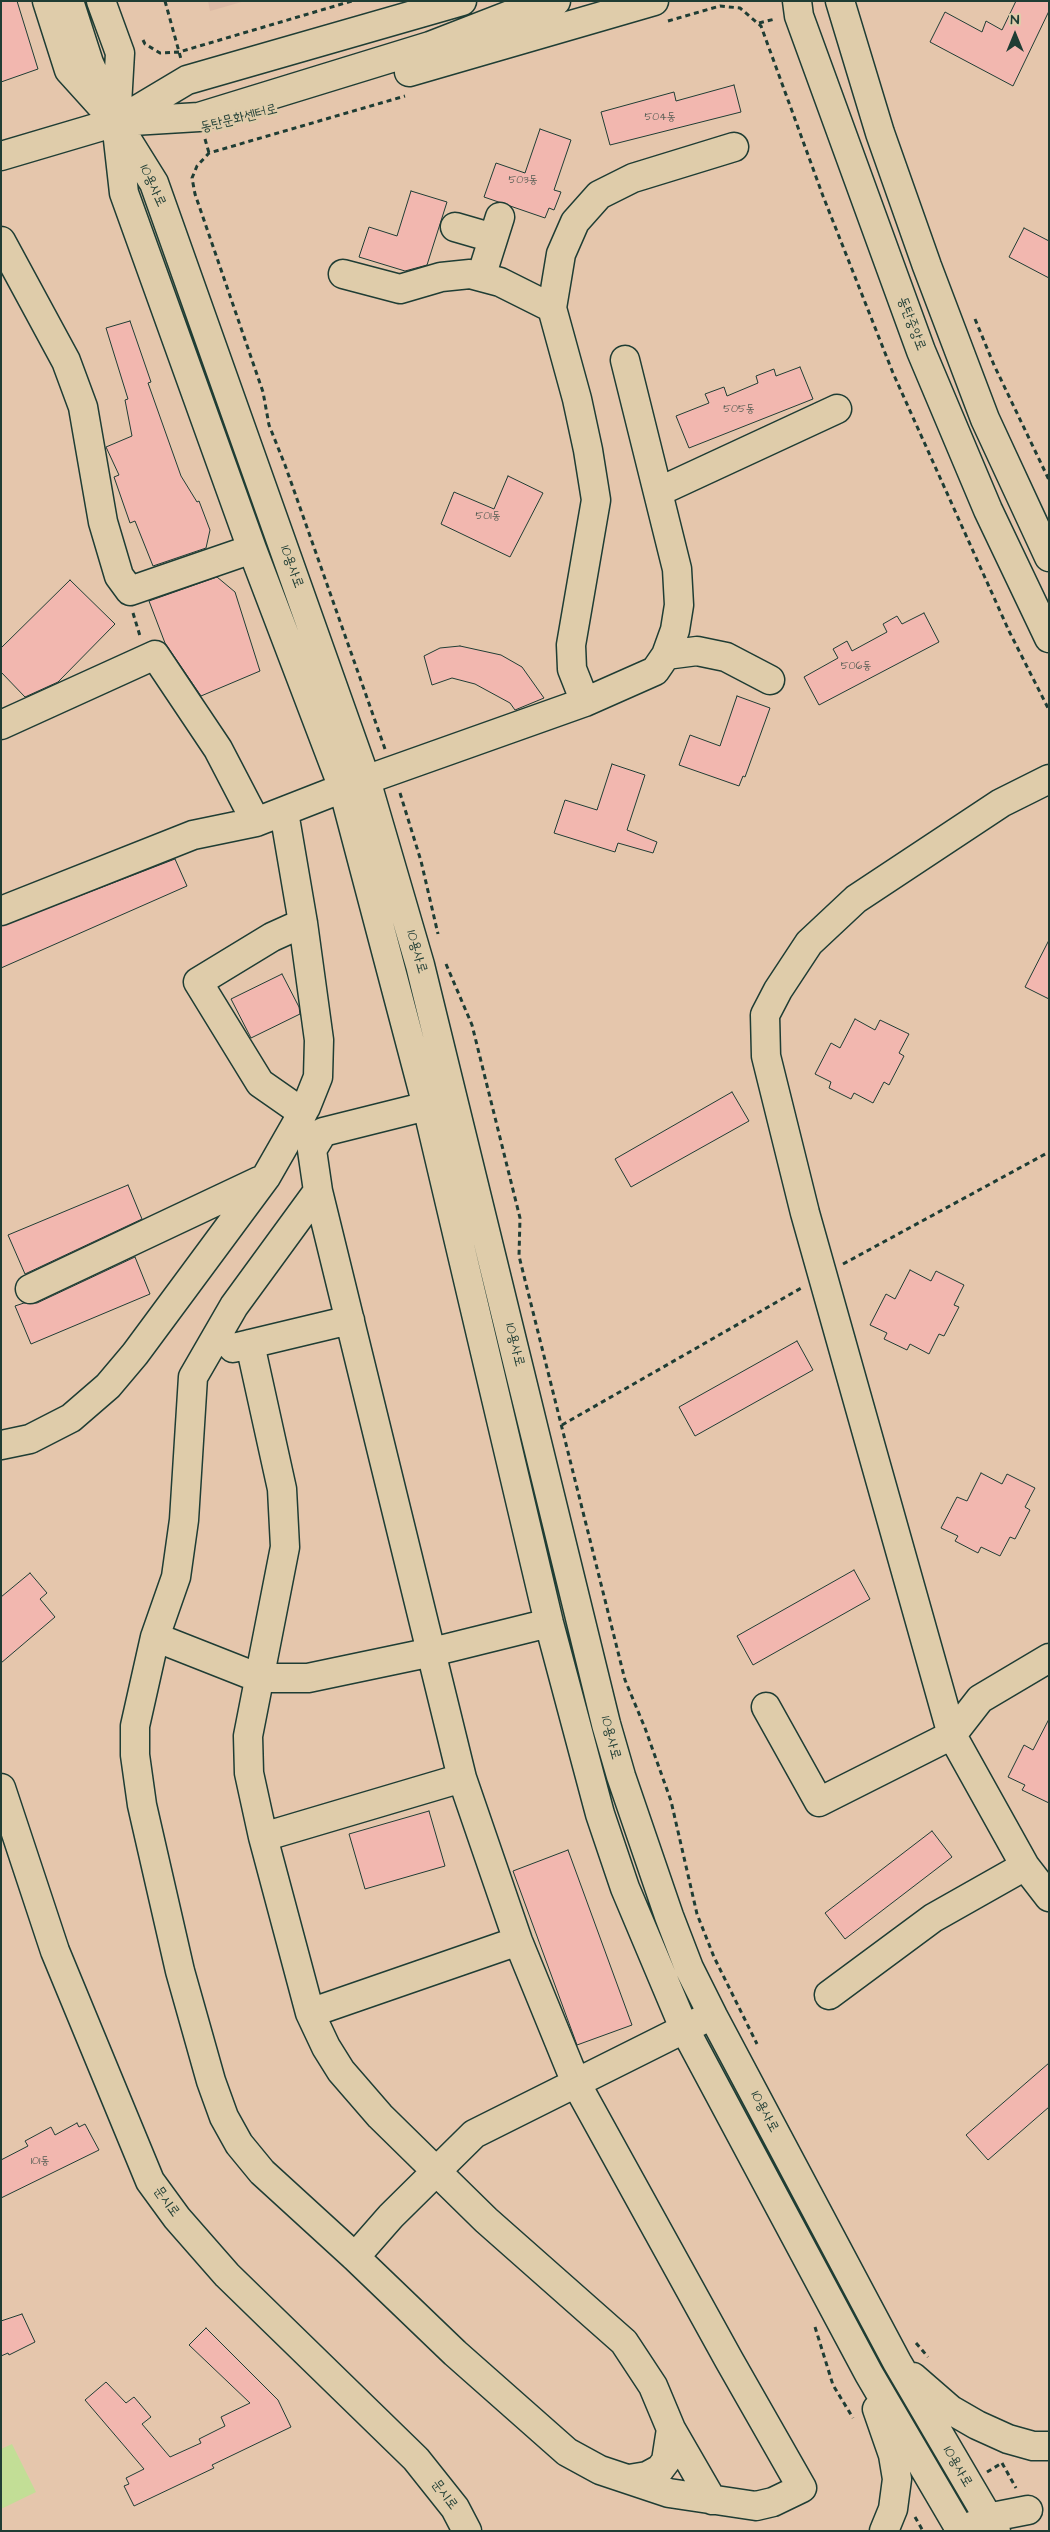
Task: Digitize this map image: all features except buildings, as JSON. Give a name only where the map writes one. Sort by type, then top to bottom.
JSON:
[{"type":"street","name":"10용사로","points":[[47,1],[69,70],[116,122],[154,183],[354,784],[420,965],[606,1724],[621,1776],[669,1916],[689,1968],[713,2016],[897,2362],[996,2527]]},
{"type":"street","points":[[69,1],[89,63],[116,122]]},
{"type":"street","points":[[84,1],[104,58],[116,122]]},
{"type":"street","name":"10용사로","points":[[101,1],[120,53],[116,122],[124,193],[252,549],[354,784],[548,1623],[600,1814],[625,1888],[684,2028],[869,2374],[962,2531]]},
{"type":"street","points":[[1,156],[116,122],[199,117],[430,46],[515,13],[556,1]]},
{"type":"street","name":"동탄중앙로","points":[[798,1],[799,16],[921,350],[988,510],[1049,638]]},
{"type":"street","points":[[840,1],[880,133],[930,275],[986,420],[1049,557]]},
{"type":"street","points":[[116,122],[187,80],[459,2]]},
{"type":"street","name":"동탄문화센터로","points":[[116,122],[203,131],[659,12]]},
{"type":"street","points":[[585,702],[572,669],[571,644],[596,500],[577,399],[552,308],[560,254],[575,222],[599,195],[633,178],[734,147]]},
{"type":"street","points":[[456,227],[496,228],[481,277]]},
{"type":"street","points":[[1,241],[66,361],[83,407],[103,522],[119,576],[130,590],[252,549]]},
{"type":"street","points":[[344,274],[400,289],[441,277],[470,274],[500,282],[552,308]]},
{"type":"street","points":[[1,911],[193,835],[256,822],[354,784],[585,702],[655,671],[666,655],[675,630],[679,606],[677,569],[658,492],[626,398],[625,360]]},
{"type":"street","points":[[658,492],[837,409]]},
{"type":"street","points":[[666,655],[697,651],[726,657],[770,680]]},
{"type":"street","points":[[1,725],[155,655],[218,749],[256,822]]},
{"type":"street","points":[[1049,779],[1001,803],[856,900],[808,943],[764,1015],[766,1056],[805,1213],[952,1736],[1025,1866],[1049,1897]]},
{"type":"street","points":[[1,1444],[30,1439],[71,1418],[108,1386],[135,1354],[266,1177],[303,1113],[318,1077],[319,1040],[303,923],[284,812]]},
{"type":"street","points":[[303,923],[272,937],[198,982],[260,1083],[303,1113]]},
{"type":"street","points":[[318,1191],[234,1306],[193,1377],[184,1520],[176,1577],[155,1637],[135,1726],[137,1780],[180,1971],[211,2081],[224,2117],[239,2144],[250,2158],[280,2189],[355,2256],[455,2353],[567,2452],[600,2470],[669,2493],[756,2506],[774,2502],[802,2488],[576,2083],[518,1941],[462,1778],[318,1191],[312,1150],[323,1132],[427,1106]]},
{"type":"street","points":[[30,1289],[237,1193],[266,1177]]},
{"type":"street","points":[[207,1353],[350,1320]]},
{"type":"street","points":[[250,1344],[282,1489],[285,1547],[248,1736],[249,1773],[263,1837],[310,2013],[326,2047],[341,2070],[380,2116],[436,2173],[529,2259],[624,2342],[653,2386],[671,2429],[712,2500]]},
{"type":"street","points":[[155,1637],[259,1678],[308,1678],[432,1652],[548,1623]]},
{"type":"street","points":[[766,1706],[819,1802],[952,1736],[980,1699],[1049,1658]]},
{"type":"street","points":[[263,1837],[462,1778]]},
{"type":"street","name":"문시로","points":[[1,1788],[55,1951],[150,2181],[176,2218],[227,2275],[416,2459],[455,2508],[467,2531]]},
{"type":"street","points":[[829,1995],[933,1918],[1025,1866]]},
{"type":"street","points":[[310,2013],[518,1941]]},
{"type":"street","points":[[355,2256],[391,2216],[474,2134],[684,2028],[713,2016]]},
{"type":"street","points":[[897,2362],[951,2410],[977,2426],[1008,2439],[1033,2446],[1049,2446]]},
{"type":"street","points":[[869,2374],[880,2421],[893,2456],[897,2479],[893,2510],[884,2531]]},
{"type":"street","points":[[628,2479],[647,2476],[660,2469],[666,2461],[671,2429]]},
{"type":"street","points":[[962,2531],[996,2527],[1038,2505]]},
{"type":"path","points":[[165,1],[179,52]]},
{"type":"path","points":[[141,36],[145,44],[160,53],[179,52],[352,1]]},
{"type":"path","points":[[726,1],[728,7]]},
{"type":"path","points":[[659,12],[720,6],[740,8],[762,26],[823,196],[893,373],[1009,631],[1049,710]]},
{"type":"path","points":[[408,96],[209,153],[197,166],[192,178],[195,194],[263,392],[268,425],[285,465],[393,770],[421,861],[440,943]]},
{"type":"path","points":[[973,313],[994,366],[1049,480]]},
{"type":"path","points":[[130,590],[134,622],[149,658]]},
{"type":"path","points":[[445,961],[472,1025],[520,1218],[519,1256],[625,1680],[672,1801],[697,1914],[714,1957],[762,2052]]},
{"type":"path","points":[[910,2337],[933,2363]]},
{"type":"path","points":[[913,2514],[923,2531]]},
{"type":"shaded area","points":[[208,1],[245,1],[210,11]]},
{"type":"green space","points":[[12,2444],[36,2492],[1,2509],[1,2449]]}]
